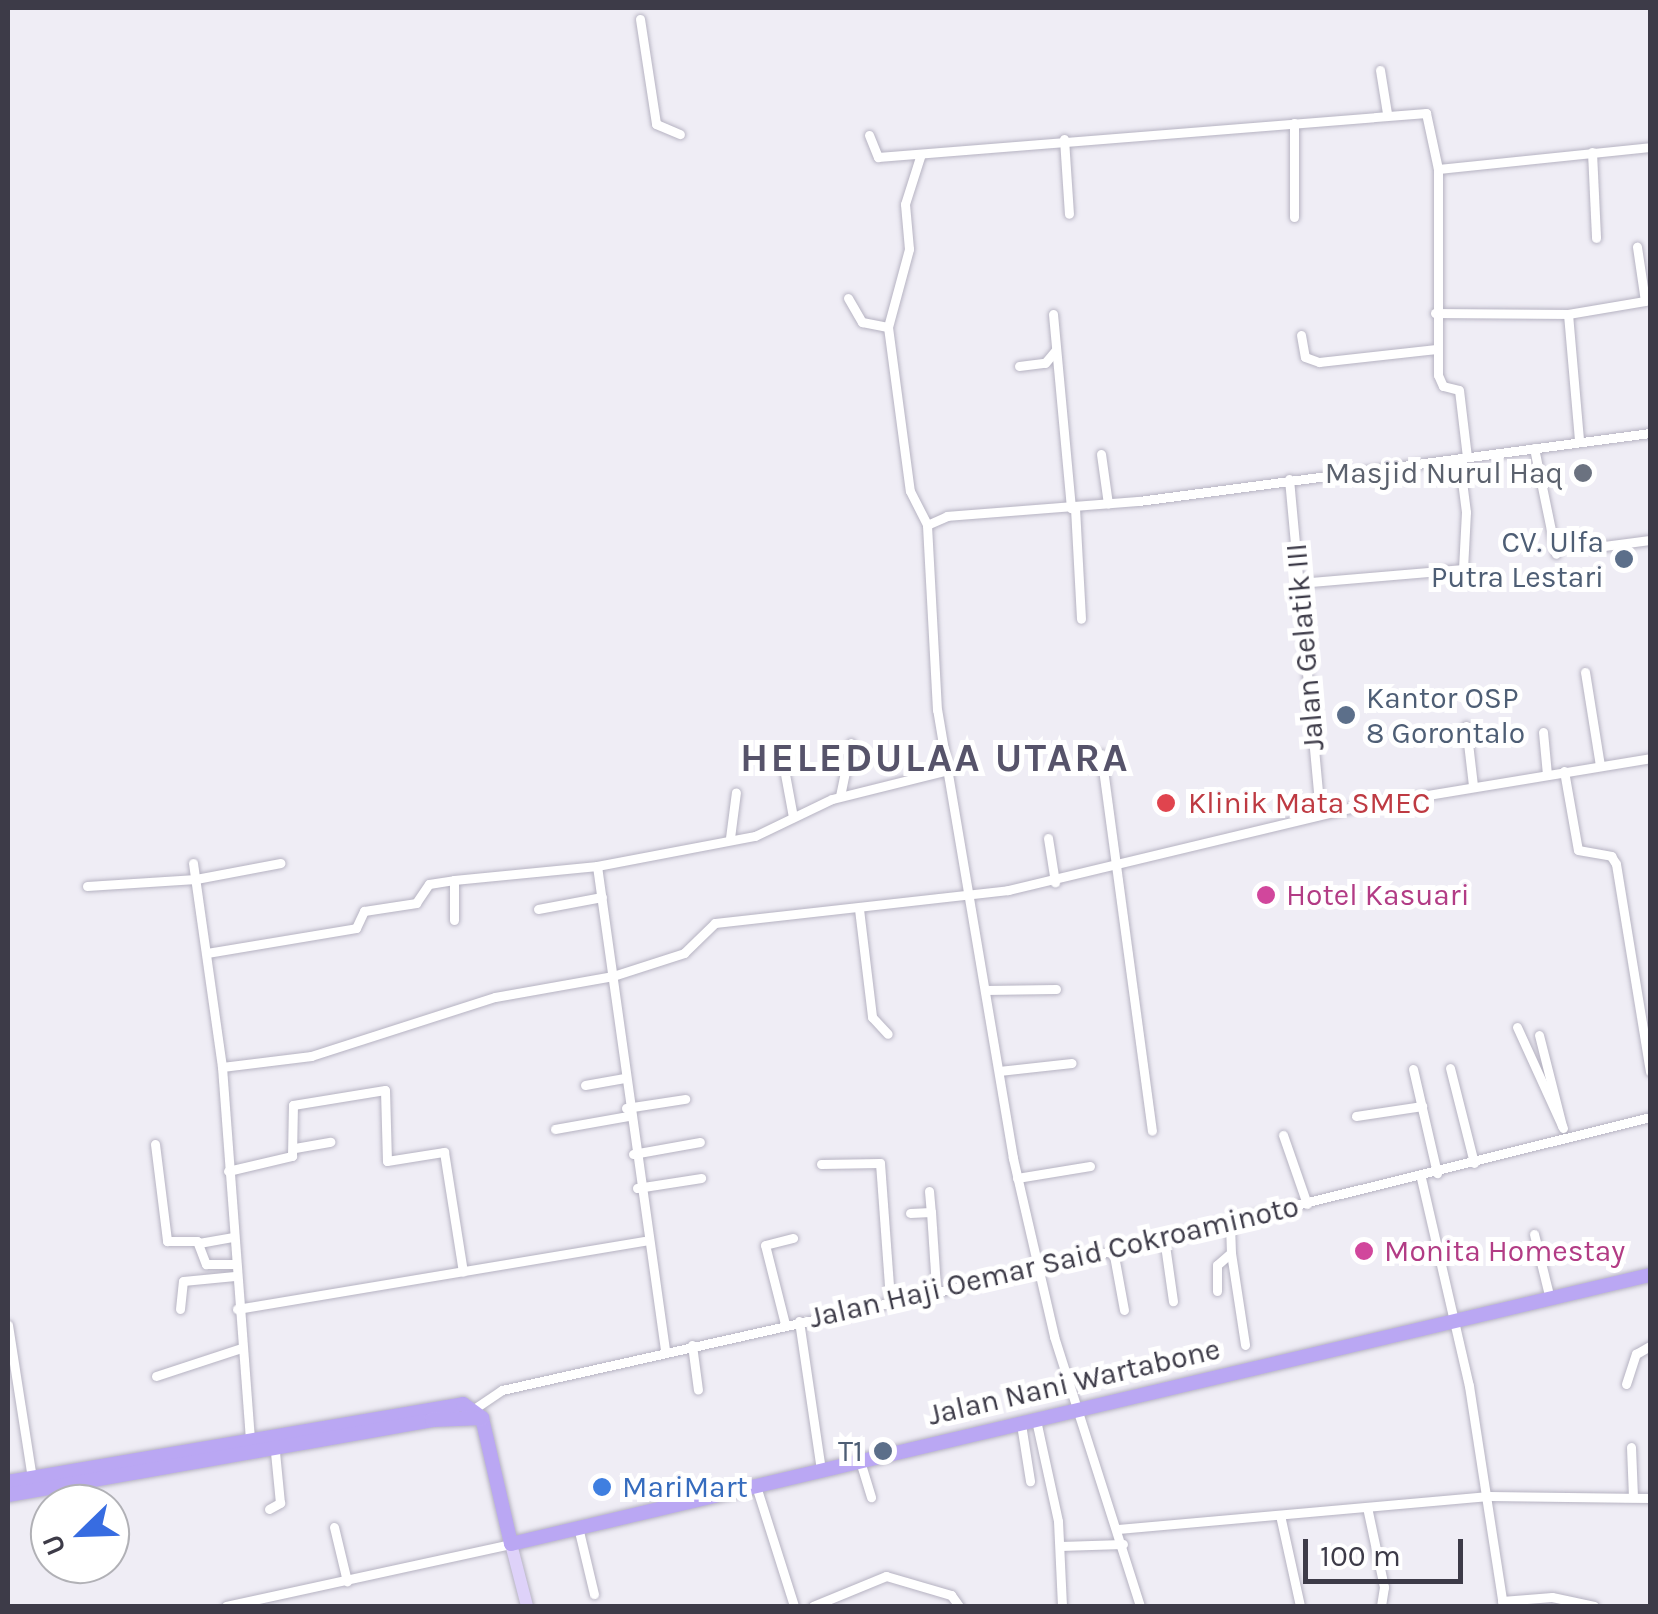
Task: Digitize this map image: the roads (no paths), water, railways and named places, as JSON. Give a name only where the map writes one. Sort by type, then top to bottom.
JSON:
[{"type":"main road","name":"Jalan Nani Wartabone","points":[[511,1544],[1453,1318],[1650,1276]]},
{"type":"main road","points":[[8,1495],[448,1404],[474,1414]]},
{"type":"main road","points":[[8,1482],[244,1449],[275,1452],[474,1414]]},
{"type":"main road","points":[[474,1414],[511,1544]]},
{"type":"street","points":[[640,19],[656,124],[680,134]]},
{"type":"street","points":[[1380,70],[1387,113]]},
{"type":"street","points":[[871,144],[921,154],[1387,113],[1429,116],[1438,168],[1436,349],[1441,384],[1459,390],[1466,512],[1463,569],[1299,583]]},
{"type":"street","points":[[1294,123],[1294,217]]},
{"type":"street","points":[[1064,139],[1069,214]]},
{"type":"street","points":[[1438,168],[1650,147]]},
{"type":"street","points":[[1592,152],[1596,238]]},
{"type":"street","points":[[921,154],[905,204],[909,249],[888,327],[910,491],[927,526],[932,666],[1017,1178],[1036,1270],[1076,1410],[1140,1606]]},
{"type":"street","points":[[1435,312],[1568,314],[1646,301],[1637,247]]},
{"type":"street","points":[[848,298],[862,322],[888,327]]},
{"type":"street","points":[[1053,314],[1081,619]]},
{"type":"street","points":[[1568,314],[1579,441]]},
{"type":"street","points":[[1300,334],[1305,356],[1319,362],[1436,349]]},
{"type":"street","points":[[1019,366],[1046,363],[1055,351]]},
{"type":"street","points":[[927,526],[946,516],[1108,504],[1650,433]]},
{"type":"street","points":[[1534,448],[1556,554]]},
{"type":"street","points":[[1101,454],[1108,504]]},
{"type":"street","name":"Jalan Gelatik III","points":[[1289,480],[1320,815]]},
{"type":"street","points":[[1604,546],[1650,540]]},
{"type":"street","points":[[1585,672],[1600,766]]},
{"type":"street","points":[[1466,726],[1473,786]]},
{"type":"street","points":[[1543,732],[1547,774]]},
{"type":"street","points":[[840,796],[851,743]]},
{"type":"street","points":[[1102,754],[1152,1131]]},
{"type":"street","points":[[222,1067],[311,1056],[495,997],[613,976],[684,953],[714,923],[859,910],[1054,882],[1320,815],[1650,758]]},
{"type":"street","points":[[207,953],[356,928],[364,911],[416,904],[429,884],[597,866],[755,836],[840,796],[948,770]]},
{"type":"street","points":[[1564,771],[1578,850],[1615,860],[1650,1072]]},
{"type":"street","points":[[786,774],[794,816]]},
{"type":"street","points":[[730,838],[736,792]]},
{"type":"street","points":[[1048,838],[1054,882]]},
{"type":"street","points":[[193,862],[222,1067],[244,1449]]},
{"type":"street","points":[[87,886],[196,880],[281,863]]},
{"type":"street","points":[[597,866],[644,1241],[665,1352]]},
{"type":"street","points":[[454,880],[454,920]]},
{"type":"street","points":[[538,908],[602,897]]},
{"type":"street","points":[[859,910],[872,1017],[888,1034]]},
{"type":"street","points":[[985,990],[1056,989]]},
{"type":"street","points":[[1517,1027],[1564,1133]]},
{"type":"street","points":[[1539,1034],[1564,1133]]},
{"type":"street","points":[[999,1072],[1072,1062]]},
{"type":"street","points":[[1450,1068],[1474,1163]]},
{"type":"street","points":[[1413,1069],[1437,1173]]},
{"type":"street","points":[[584,1084],[624,1078]]},
{"type":"street","points":[[228,1171],[292,1156],[296,1148],[293,1105],[385,1090],[388,1161],[444,1152],[463,1272]]},
{"type":"street","points":[[555,1129],[685,1099]]},
{"type":"street","points":[[1356,1116],[1422,1106]]},
{"type":"street","name":"Jalan Haji Oemar Said Cokroaminoto","points":[[474,1414],[502,1390],[890,1298],[1036,1270],[1422,1178],[1564,1133],[1650,1117]]},
{"type":"street","points":[[1284,1134],[1307,1204]]},
{"type":"street","points":[[296,1148],[330,1142]]},
{"type":"street","points":[[633,1154],[700,1142]]},
{"type":"street","points":[[155,1144],[165,1237],[198,1243],[232,1237]]},
{"type":"street","points":[[822,1164],[880,1162],[890,1298]]},
{"type":"street","points":[[1017,1178],[1090,1166]]},
{"type":"street","points":[[637,1188],[701,1178]]},
{"type":"street","points":[[1422,1178],[1489,1496],[1503,1604],[1552,1597],[1594,1606]]},
{"type":"street","points":[[929,1191],[936,1288]]},
{"type":"street","points":[[910,1214],[931,1212]]},
{"type":"street","points":[[1230,1222],[1245,1345]]},
{"type":"street","points":[[1534,1234],[1550,1299]]},
{"type":"street","points":[[785,1324],[765,1245],[792,1238]]},
{"type":"street","points":[[1164,1238],[1173,1301]]},
{"type":"street","points":[[237,1309],[644,1241]]},
{"type":"street","points":[[198,1243],[206,1264],[234,1264]]},
{"type":"street","points":[[1113,1250],[1124,1310]]},
{"type":"street","points":[[1217,1290],[1217,1264],[1231,1253]]},
{"type":"street","points":[[180,1309],[183,1282],[235,1276]]},
{"type":"street","points":[[799,1321],[821,1470]]},
{"type":"street","points":[[8,1325],[32,1478]]},
{"type":"street","points":[[692,1344],[698,1390]]},
{"type":"street","points":[[1626,1384],[1636,1354],[1650,1346]]},
{"type":"street","points":[[156,1376],[241,1348]]},
{"type":"street","points":[[1028,1422],[1030,1481]]},
{"type":"street","points":[[1028,1422],[1060,1546],[1062,1606]]},
{"type":"street","points":[[1631,1447],[1633,1496]]},
{"type":"street","points":[[269,1510],[280,1503],[275,1452]]},
{"type":"street","points":[[860,1461],[871,1497]]},
{"type":"street","points":[[756,1486],[794,1606]]},
{"type":"street","points":[[1118,1530],[1489,1496],[1650,1498]]},
{"type":"street","points":[[1367,1507],[1384,1587],[1381,1606]]},
{"type":"street","points":[[1280,1515],[1300,1606]]},
{"type":"street","points":[[334,1527],[347,1581]]},
{"type":"street","points":[[578,1527],[594,1594]]},
{"type":"street","points":[[226,1606],[511,1544],[527,1606]]},
{"type":"street","points":[[1060,1546],[1122,1544]]},
{"type":"street","points":[[813,1606],[886,1576],[951,1595],[959,1606]]},
{"type":"place","name":"Masjid Nurul Haq","points":[[1583,473]]},
{"type":"place","name":"CV. Ulfa Putra Lestari","points":[[1624,559]]},
{"type":"place","name":"Kantor OSP 8 Gorontalo","points":[[1346,715]]},
{"type":"place","name":"Klinik Mata SMEC","points":[[1166,803]]},
{"type":"place","name":"Hotel Kasuari","points":[[1266,895]]},
{"type":"place","name":"Monita Homestay","points":[[1364,1251]]},
{"type":"place","name":"T1","points":[[883,1451]]},
{"type":"place","name":"MariMart","points":[[602,1487]]},
{"type":"district","name":"HELEDULAA UTARA","points":[[935,758]]}]
